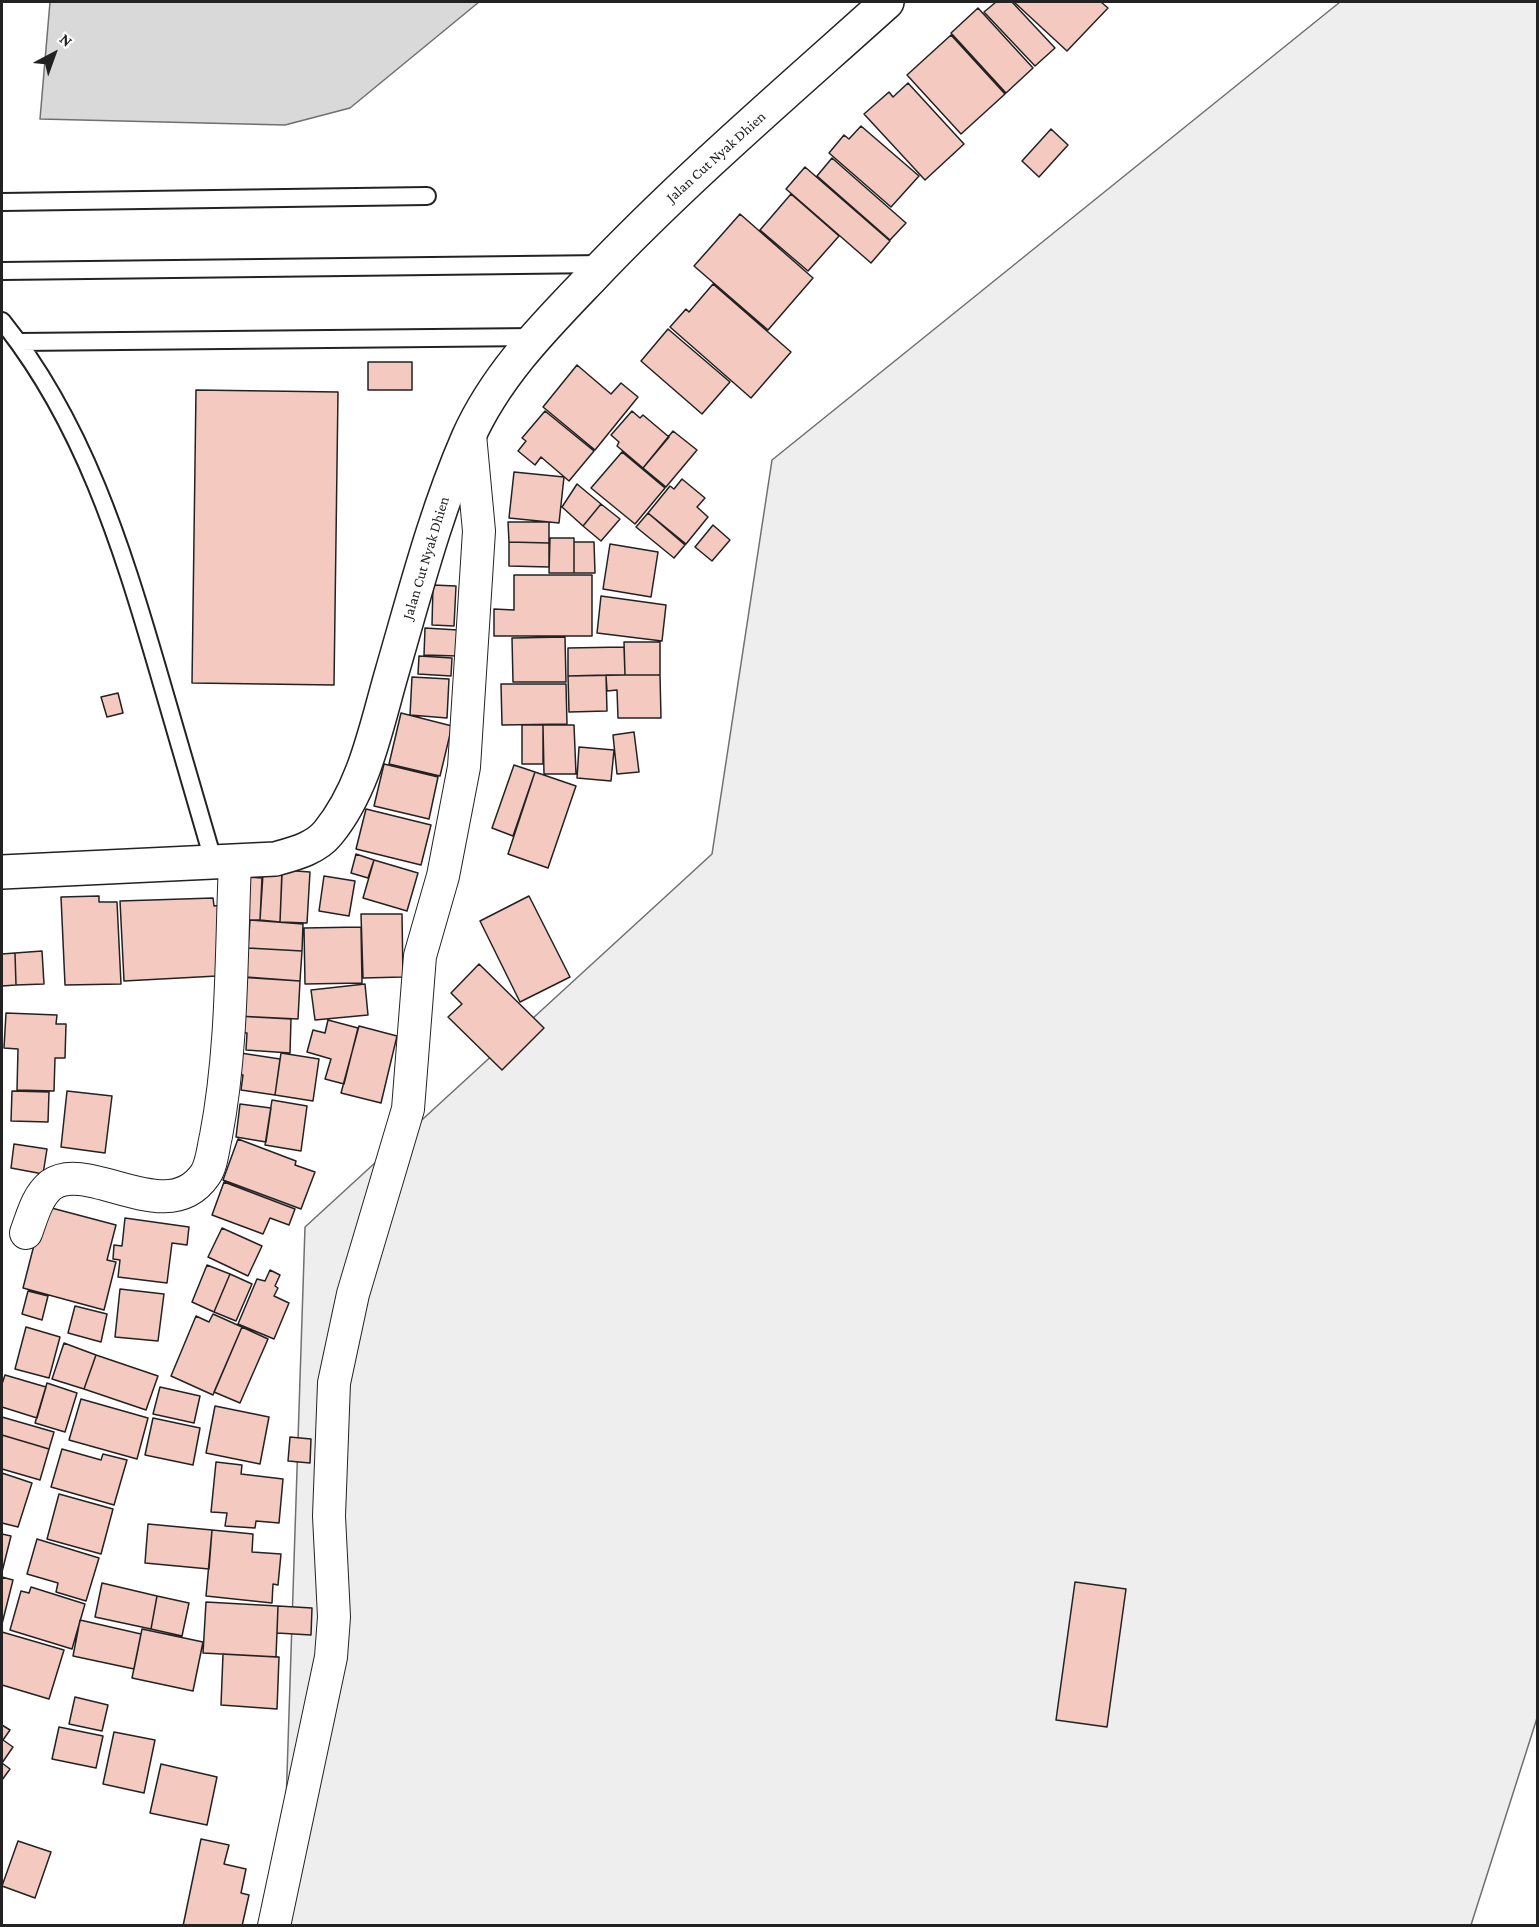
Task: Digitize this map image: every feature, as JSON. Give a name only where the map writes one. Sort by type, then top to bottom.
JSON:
[{"type":"highway","name":"Jalan Cut Nyak Dhien","points":[[2,872],[275,859],[303,850],[326,836],[348,807],[366,762],[436,517],[470,435],[500,381],[535,337],[664,205],[887,2]]},
{"type":"street","points":[[274,1926],[331,1657],[334,1617],[329,1516],[334,1383],[353,1294],[408,1109],[420,956],[443,876],[464,767],[479,531],[470,435]]},
{"type":"street","points":[[26,1233],[39,1200],[50,1186],[63,1179],[78,1179],[132,1192],[169,1197],[197,1185],[206,1173],[224,1092],[224,863]]},
{"type":"lane","points":[[2,202],[427,196]]},
{"type":"lane","points":[[2,271],[605,264]]},
{"type":"lane","points":[[2,321],[19,342],[64,417],[98,484],[125,556],[224,863]]},
{"type":"lane","points":[[19,342],[535,337]]},
{"type":"shaded area","points":[[50,2],[479,2],[350,108],[285,125],[40,119]]},
{"type":"shaded area","points":[[1340,2],[1537,2],[1538,1715],[1471,1925],[282,1926],[305,1227],[712,854],[772,460]]},
{"type":"building","points":[[996,2],[1012,2],[1055,48],[1035,66],[984,12]]},
{"type":"building","points":[[1014,2],[1101,2],[1108,8],[1067,51]]},
{"type":"building","points":[[978,8],[1033,68],[1006,93],[951,33]]},
{"type":"building","points":[[951,35],[1005,94],[961,134],[907,75]]},
{"type":"building","points":[[908,83],[964,144],[925,180],[864,114],[889,92],[893,97]]},
{"type":"building","points":[[861,126],[919,176],[891,207],[829,153],[844,135],[849,139]]},
{"type":"building","points":[[1051,129],[1068,145],[1039,177],[1022,161]]},
{"type":"building","points":[[832,158],[906,223],[890,240],[817,176]]},
{"type":"building","points":[[805,167],[890,241],[871,263],[786,189]]},
{"type":"building","points":[[791,194],[839,236],[808,271],[760,230]]},
{"type":"building","points":[[740,214],[813,278],[768,330],[694,266]]},
{"type":"building","points":[[713,284],[791,352],[751,398],[670,327],[686,309],[689,312]]},
{"type":"building","points":[[668,329],[730,382],[702,414],[641,361]]},
{"type":"building","points":[[368,362],[412,362],[412,390],[368,390]]},
{"type":"building","points":[[577,365],[611,394],[621,383],[638,397],[595,450],[543,407]]},
{"type":"building","points":[[196,390],[338,392],[334,685],[192,683]]},
{"type":"building","points":[[545,411],[594,451],[569,481],[541,457],[535,465],[518,451],[526,441],[522,438]]},
{"type":"building","points":[[632,411],[640,418],[643,415],[669,437],[643,468],[617,446],[619,442],[611,435]]},
{"type":"building","points":[[673,431],[697,450],[666,487],[643,468]]},
{"type":"building","points":[[622,452],[665,488],[635,524],[591,488]]},
{"type":"building","points":[[514,472],[564,477],[559,523],[509,518]]},
{"type":"building","points":[[682,479],[705,498],[697,507],[708,517],[686,544],[648,513],[670,486],[674,489]]},
{"type":"building","points":[[577,484],[601,504],[583,526],[562,507]]},
{"type":"building","points":[[601,504],[620,519],[601,541],[583,526]]},
{"type":"building","points":[[648,513],[685,545],[674,558],[636,527]]},
{"type":"building","points":[[508,522],[549,522],[549,543],[509,542]]},
{"type":"building","points":[[713,525],[730,540],[712,561],[695,547]]},
{"type":"building","points":[[550,538],[574,538],[574,573],[549,573]]},
{"type":"building","points":[[509,542],[549,543],[549,567],[509,566]]},
{"type":"building","points":[[574,542],[594,542],[595,573],[574,573]]},
{"type":"building","points":[[610,544],[658,552],[651,597],[603,589]]},
{"type":"building","points":[[514,575],[592,575],[592,636],[494,636],[494,609],[514,610]]},
{"type":"building","points":[[433,585],[456,586],[454,626],[432,625]]},
{"type":"building","points":[[601,596],[666,605],[662,641],[597,633]]},
{"type":"building","points":[[425,628],[458,630],[457,656],[424,655]]},
{"type":"building","points":[[565,637],[566,682],[513,682],[512,638]]},
{"type":"building","points":[[624,642],[660,642],[660,675],[625,675]]},
{"type":"building","points":[[624,647],[625,675],[568,676],[568,648]]},
{"type":"building","points":[[419,656],[452,658],[451,676],[418,674]]},
{"type":"building","points":[[606,675],[660,675],[661,718],[618,718],[617,690],[607,691]]},
{"type":"building","points":[[606,675],[607,711],[569,712],[568,676]]},
{"type":"building","points":[[412,677],[449,679],[447,718],[410,715]]},
{"type":"building","points":[[501,684],[566,684],[567,724],[502,725]]},
{"type":"building","points":[[118,693],[123,713],[107,717],[101,697]]},
{"type":"building","points":[[401,713],[452,726],[440,776],[389,764]]},
{"type":"building","points":[[522,725],[543,725],[543,764],[522,764]]},
{"type":"building","points":[[543,725],[574,725],[576,774],[544,774]]},
{"type":"building","points":[[634,732],[639,772],[617,774],[613,735]]},
{"type":"building","points":[[579,747],[614,750],[611,781],[577,778]]},
{"type":"building","points":[[384,764],[438,777],[429,819],[374,806]]},
{"type":"building","points":[[514,765],[535,772],[513,836],[492,828]]},
{"type":"building","points":[[535,772],[576,786],[548,868],[508,854]]},
{"type":"building","points":[[366,809],[431,825],[421,865],[356,849]]},
{"type":"building","points":[[356,854],[374,860],[368,878],[351,873]]},
{"type":"building","points":[[374,860],[418,873],[407,911],[363,898]]},
{"type":"building","points":[[282,870],[310,872],[307,923],[280,922]]},
{"type":"building","points":[[263,874],[282,875],[280,922],[260,920]]},
{"type":"building","points":[[324,876],[355,881],[349,916],[319,911]]},
{"type":"building","points":[[248,877],[262,878],[260,920],[246,920]]},
{"type":"building","points":[[99,896],[99,902],[117,902],[121,984],[65,985],[61,897]]},
{"type":"building","points":[[529,896],[570,977],[520,1002],[480,921]]},
{"type":"building","points":[[213,898],[214,906],[223,905],[217,976],[124,981],[120,901]]},
{"type":"building","points":[[361,914],[402,914],[403,977],[363,978]]},
{"type":"building","points":[[250,920],[303,924],[302,951],[248,948]]},
{"type":"building","points":[[361,927],[362,983],[305,984],[304,928]]},
{"type":"building","points":[[248,948],[302,951],[300,981],[246,977]]},
{"type":"building","points":[[42,951],[44,984],[16,985],[15,953]]},
{"type":"building","points":[[15,953],[16,985],[2,986],[2,954]]},
{"type":"building","points":[[479,964],[544,1028],[502,1070],[448,1017],[462,1004],[451,993]]},
{"type":"building","points":[[238,977],[300,981],[298,1019],[236,1016]]},
{"type":"building","points":[[365,984],[368,1015],[315,1020],[311,990]]},
{"type":"building","points":[[6,1013],[57,1015],[56,1024],[66,1024],[65,1058],[55,1058],[54,1091],[17,1090],[18,1049],[4,1048]]},
{"type":"building","points":[[236,1016],[291,1019],[290,1053],[246,1050],[247,1033],[235,1032]]},
{"type":"building","points":[[328,1020],[358,1028],[344,1084],[325,1079],[331,1059],[307,1052],[313,1030],[325,1033]]},
{"type":"building","points":[[359,1026],[397,1036],[381,1103],[341,1093]]},
{"type":"building","points":[[234,1052],[280,1059],[275,1095],[241,1090],[243,1075],[231,1073]]},
{"type":"building","points":[[281,1053],[319,1059],[313,1101],[275,1095]]},
{"type":"building","points":[[12,1091],[49,1092],[48,1122],[11,1121]]},
{"type":"building","points":[[67,1091],[112,1096],[105,1153],[61,1147]]},
{"type":"building","points":[[272,1100],[307,1106],[301,1151],[265,1145]]},
{"type":"building","points":[[240,1104],[271,1108],[266,1142],[236,1137]]},
{"type":"building","points":[[238,1139],[296,1161],[295,1165],[315,1172],[301,1209],[223,1180]]},
{"type":"building","points":[[14,1144],[47,1149],[43,1174],[11,1168]]},
{"type":"building","points":[[224,1182],[295,1209],[289,1225],[270,1218],[263,1234],[212,1215]]},
{"type":"building","points":[[44,1206],[116,1225],[107,1260],[116,1262],[104,1310],[23,1288]]},
{"type":"building","points":[[125,1218],[189,1227],[187,1245],[172,1243],[167,1283],[118,1277],[120,1260],[113,1259],[114,1245],[122,1246]]},
{"type":"building","points":[[222,1228],[262,1246],[248,1276],[208,1257]]},
{"type":"building","points":[[207,1265],[230,1274],[214,1312],[192,1302]]},
{"type":"building","points":[[270,1270],[280,1275],[274,1296],[289,1303],[274,1339],[238,1324],[257,1279],[265,1281]]},
{"type":"building","points":[[230,1274],[252,1284],[236,1321],[214,1312]]},
{"type":"building","points":[[120,1289],[164,1294],[158,1341],[115,1337]]},
{"type":"building","points":[[28,1291],[48,1296],[42,1320],[22,1314]]},
{"type":"building","points":[[75,1306],[107,1314],[101,1342],[68,1333]]},
{"type":"building","points":[[213,1314],[242,1327],[213,1395],[171,1376],[196,1316],[209,1322]]},
{"type":"building","points":[[26,1327],[60,1337],[49,1378],[15,1369]]},
{"type":"building","points":[[242,1327],[268,1339],[240,1403],[214,1392]]},
{"type":"building","points":[[64,1343],[96,1355],[84,1389],[52,1379]]},
{"type":"building","points":[[96,1355],[158,1376],[146,1410],[84,1389]]},
{"type":"building","points":[[5,1375],[46,1387],[37,1418],[2,1407],[2,1384]]},
{"type":"building","points":[[47,1383],[77,1393],[65,1432],[35,1423]]},
{"type":"building","points":[[160,1387],[200,1396],[194,1423],[153,1414]]},
{"type":"building","points":[[81,1399],[148,1418],[137,1459],[69,1440]]},
{"type":"building","points":[[215,1406],[269,1417],[260,1464],[206,1453]]},
{"type":"building","points":[[2,1417],[54,1432],[49,1449],[2,1435]]},
{"type":"building","points":[[153,1418],[200,1428],[193,1465],[145,1455]]},
{"type":"building","points":[[2,1435],[49,1449],[40,1480],[2,1469]]},
{"type":"building","points":[[290,1437],[311,1439],[310,1463],[288,1461]]},
{"type":"building","points":[[62,1449],[101,1460],[103,1454],[127,1460],[114,1505],[51,1487]]},
{"type":"building","points":[[216,1462],[242,1465],[241,1474],[283,1479],[279,1523],[256,1521],[255,1528],[225,1526],[227,1513],[211,1512]]},
{"type":"building","points":[[2,1473],[32,1483],[18,1527],[2,1523]]},
{"type":"building","points":[[59,1494],[113,1509],[101,1554],[47,1539]]},
{"type":"building","points":[[148,1524],[212,1530],[209,1569],[145,1563]]},
{"type":"building","points":[[212,1530],[253,1534],[252,1552],[281,1554],[278,1585],[273,1584],[272,1603],[206,1596]]},
{"type":"building","points":[[2,1534],[11,1536],[2,1572]]},
{"type":"building","points":[[37,1539],[99,1558],[86,1601],[56,1592],[58,1583],[27,1574]]},
{"type":"building","points":[[2,1577],[13,1580],[2,1624]]},
{"type":"building","points":[[1075,1582],[1126,1589],[1107,1727],[1056,1720]]},
{"type":"building","points":[[102,1583],[157,1596],[151,1629],[95,1617]]},
{"type":"building","points":[[31,1587],[85,1604],[72,1649],[10,1630],[21,1591],[29,1593]]},
{"type":"building","points":[[157,1596],[189,1603],[182,1636],[151,1629]]},
{"type":"building","points":[[206,1602],[278,1606],[276,1657],[203,1653]]},
{"type":"building","points":[[278,1606],[312,1608],[311,1635],[277,1633]]},
{"type":"building","points":[[80,1620],[141,1634],[134,1669],[73,1656]]},
{"type":"building","points":[[142,1629],[203,1642],[193,1691],[132,1678]]},
{"type":"building","points":[[2,1632],[64,1650],[49,1699],[2,1685]]},
{"type":"building","points":[[223,1654],[279,1657],[277,1709],[221,1705]]},
{"type":"building","points":[[75,1697],[108,1705],[102,1731],[69,1724]]},
{"type":"building","points":[[2,1725],[10,1730],[3,1740],[13,1747],[2,1763]]},
{"type":"building","points":[[59,1727],[103,1736],[96,1768],[52,1759]]},
{"type":"building","points":[[114,1732],[155,1740],[144,1793],[103,1784]]},
{"type":"building","points":[[2,1763],[10,1769],[2,1780]]},
{"type":"building","points":[[161,1764],[217,1777],[207,1825],[150,1813]]},
{"type":"building","points":[[201,1839],[229,1845],[224,1864],[246,1869],[241,1893],[249,1895],[242,1926],[183,1926]]},
{"type":"building","points":[[18,1841],[51,1852],[35,1898],[2,1886]]}]
